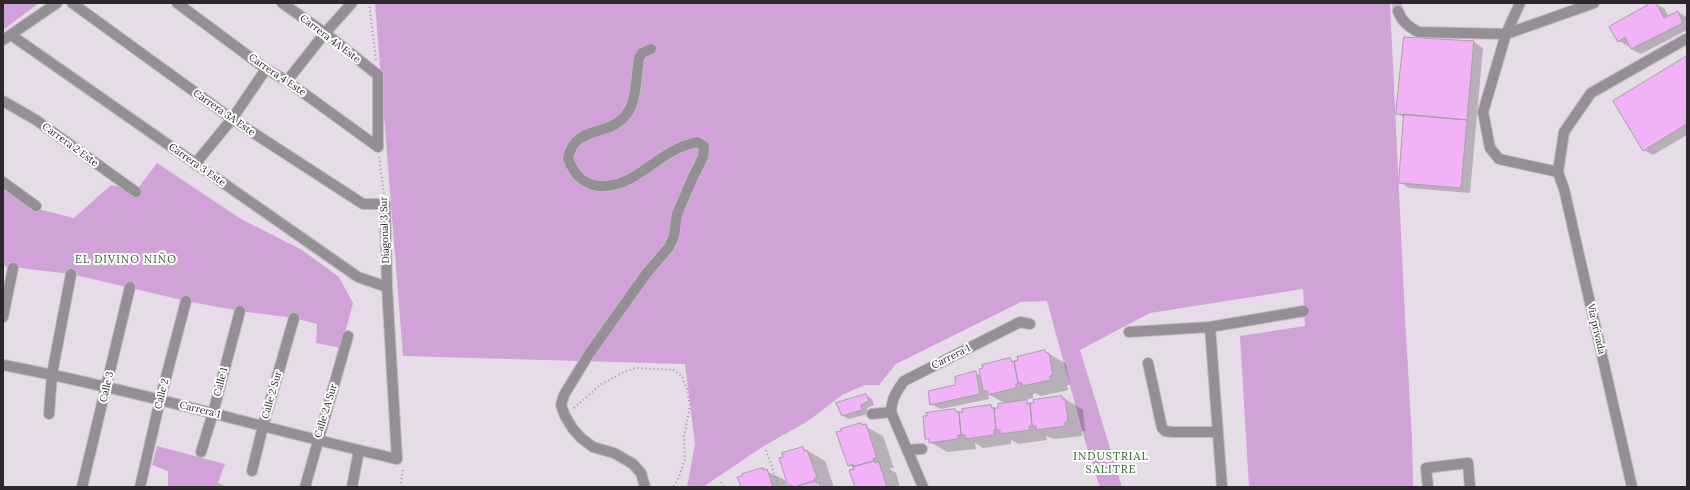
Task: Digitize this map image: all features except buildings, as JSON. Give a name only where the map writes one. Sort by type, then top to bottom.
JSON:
[{"type":"street","points":[[7,37],[58,3]]},
{"type":"street","name":"Carrera 3A Este","points":[[72,3],[232,119],[363,204],[385,204]]},
{"type":"street","name":"Carrera 4 Este","points":[[177,3],[266,69],[287,82],[378,148]]},
{"type":"street","name":"Carrera 4A Este","points":[[282,3],[325,33],[378,75]]},
{"type":"street","points":[[287,82],[325,33],[352,3]]},
{"type":"street","points":[[1520,3],[1506,34],[1483,112],[1490,148],[1499,159],[1558,172],[1564,132],[1591,94],[1686,39]]},
{"type":"street","points":[[1398,11],[1401,19],[1406,25],[1418,32],[1506,34],[1594,3]]},
{"type":"street","name":"Carrera 3 Este","points":[[7,37],[195,164],[358,277],[387,288]]},
{"type":"street","points":[[645,487],[641,473],[633,464],[614,453],[593,447],[573,429],[565,416],[561,404],[564,395],[589,354],[646,274],[669,247],[674,236],[677,214],[705,153],[704,146],[697,142],[679,148],[625,182],[604,186],[586,183],[576,174],[569,163],[569,152],[574,142],[582,136],[615,125],[629,111],[632,102],[639,58],[642,53],[650,48]]},
{"type":"street","points":[[195,164],[232,119],[266,69]]},
{"type":"street","points":[[378,75],[378,148]]},
{"type":"street","name":"Carrera 2 Este","points":[[3,101],[36,120],[136,192]]},
{"type":"street","name":"Vía privada","points":[[1558,172],[1564,189],[1632,487]]},
{"type":"street","points":[[3,182],[36,206]]},
{"type":"street","name":"Diagonal 3 Sur","points":[[385,204],[387,288],[397,459]]},
{"type":"street","points":[[3,317],[13,268]]},
{"type":"street","points":[[49,414],[52,374],[71,274]]},
{"type":"street","name":"Calle 3","points":[[82,487],[107,388],[130,287]]},
{"type":"street","name":"Calle 2","points":[[140,487],[160,400],[186,301]]},
{"type":"street","name":"Calle 1","points":[[201,452],[214,412],[240,311]]},
{"type":"street","points":[[1129,332],[1210,327],[1304,312]]},
{"type":"street","name":"Calle 2 Sur","points":[[252,471],[263,426],[294,318]]},
{"type":"street","name":"Carrera 1","points":[[891,412],[892,401],[904,381],[1020,322],[1030,324]]},
{"type":"street","points":[[1210,327],[1222,487]]},
{"type":"street","name":"Calle 2A Sur","points":[[305,487],[317,440],[348,336]]},
{"type":"street","points":[[1148,363],[1162,428],[1165,431],[1218,432]]},
{"type":"street","name":"Carrera 1","points":[[3,365],[52,374],[214,412],[317,440],[397,459]]},
{"type":"street","points":[[872,414],[891,412],[923,487]]},
{"type":"street","points":[[907,450],[922,449]]},
{"type":"street","points":[[352,487],[359,450]]},
{"type":"street","points":[[1428,487],[1426,468],[1468,463],[1470,487]]},
{"type":"path","points":[[368,3],[378,75]]},
{"type":"path","name":"Diagonal 3 Sur","points":[[378,148],[385,204]]},
{"type":"path","points":[[565,416],[600,386],[624,372],[636,368],[674,370],[682,376],[687,389],[690,406],[684,436],[684,459],[679,477],[672,487]]},
{"type":"path","points":[[766,450],[779,487]]},
{"type":"path","points":[[397,459],[404,467],[400,487]]},
{"type":"path","points":[[721,482],[724,487]]},
{"type":"shaded area","points":[[3,3],[39,3],[3,30]]},
{"type":"shaded area","points":[[375,3],[1390,3],[1412,439],[1413,487],[1249,487],[1240,336],[1305,326],[1303,289],[1150,313],[1080,350],[1122,487],[1100,487],[1087,448],[1047,301],[1021,302],[896,364],[879,385],[865,385],[842,395],[808,421],[762,447],[703,487],[687,487],[695,444],[685,364],[403,356]]},
{"type":"shaded area","points":[[157,163],[241,219],[302,250],[339,277],[353,303],[341,348],[316,343],[317,324],[294,318],[240,311],[186,301],[71,274],[3,266],[3,186],[34,208],[74,218],[111,185],[136,191]]},
{"type":"shaded area","points":[[157,446],[225,464],[218,483],[227,487],[168,487],[168,471],[152,465]]},
{"type":"tunnel","points":[[1397,3],[1398,11]]},
{"type":"district","name":"EL DIVINO NIÑO","points":[[126,260]]},
{"type":"district","name":"INDUSTRIAL SALITRE","points":[[1111,463]]}]
